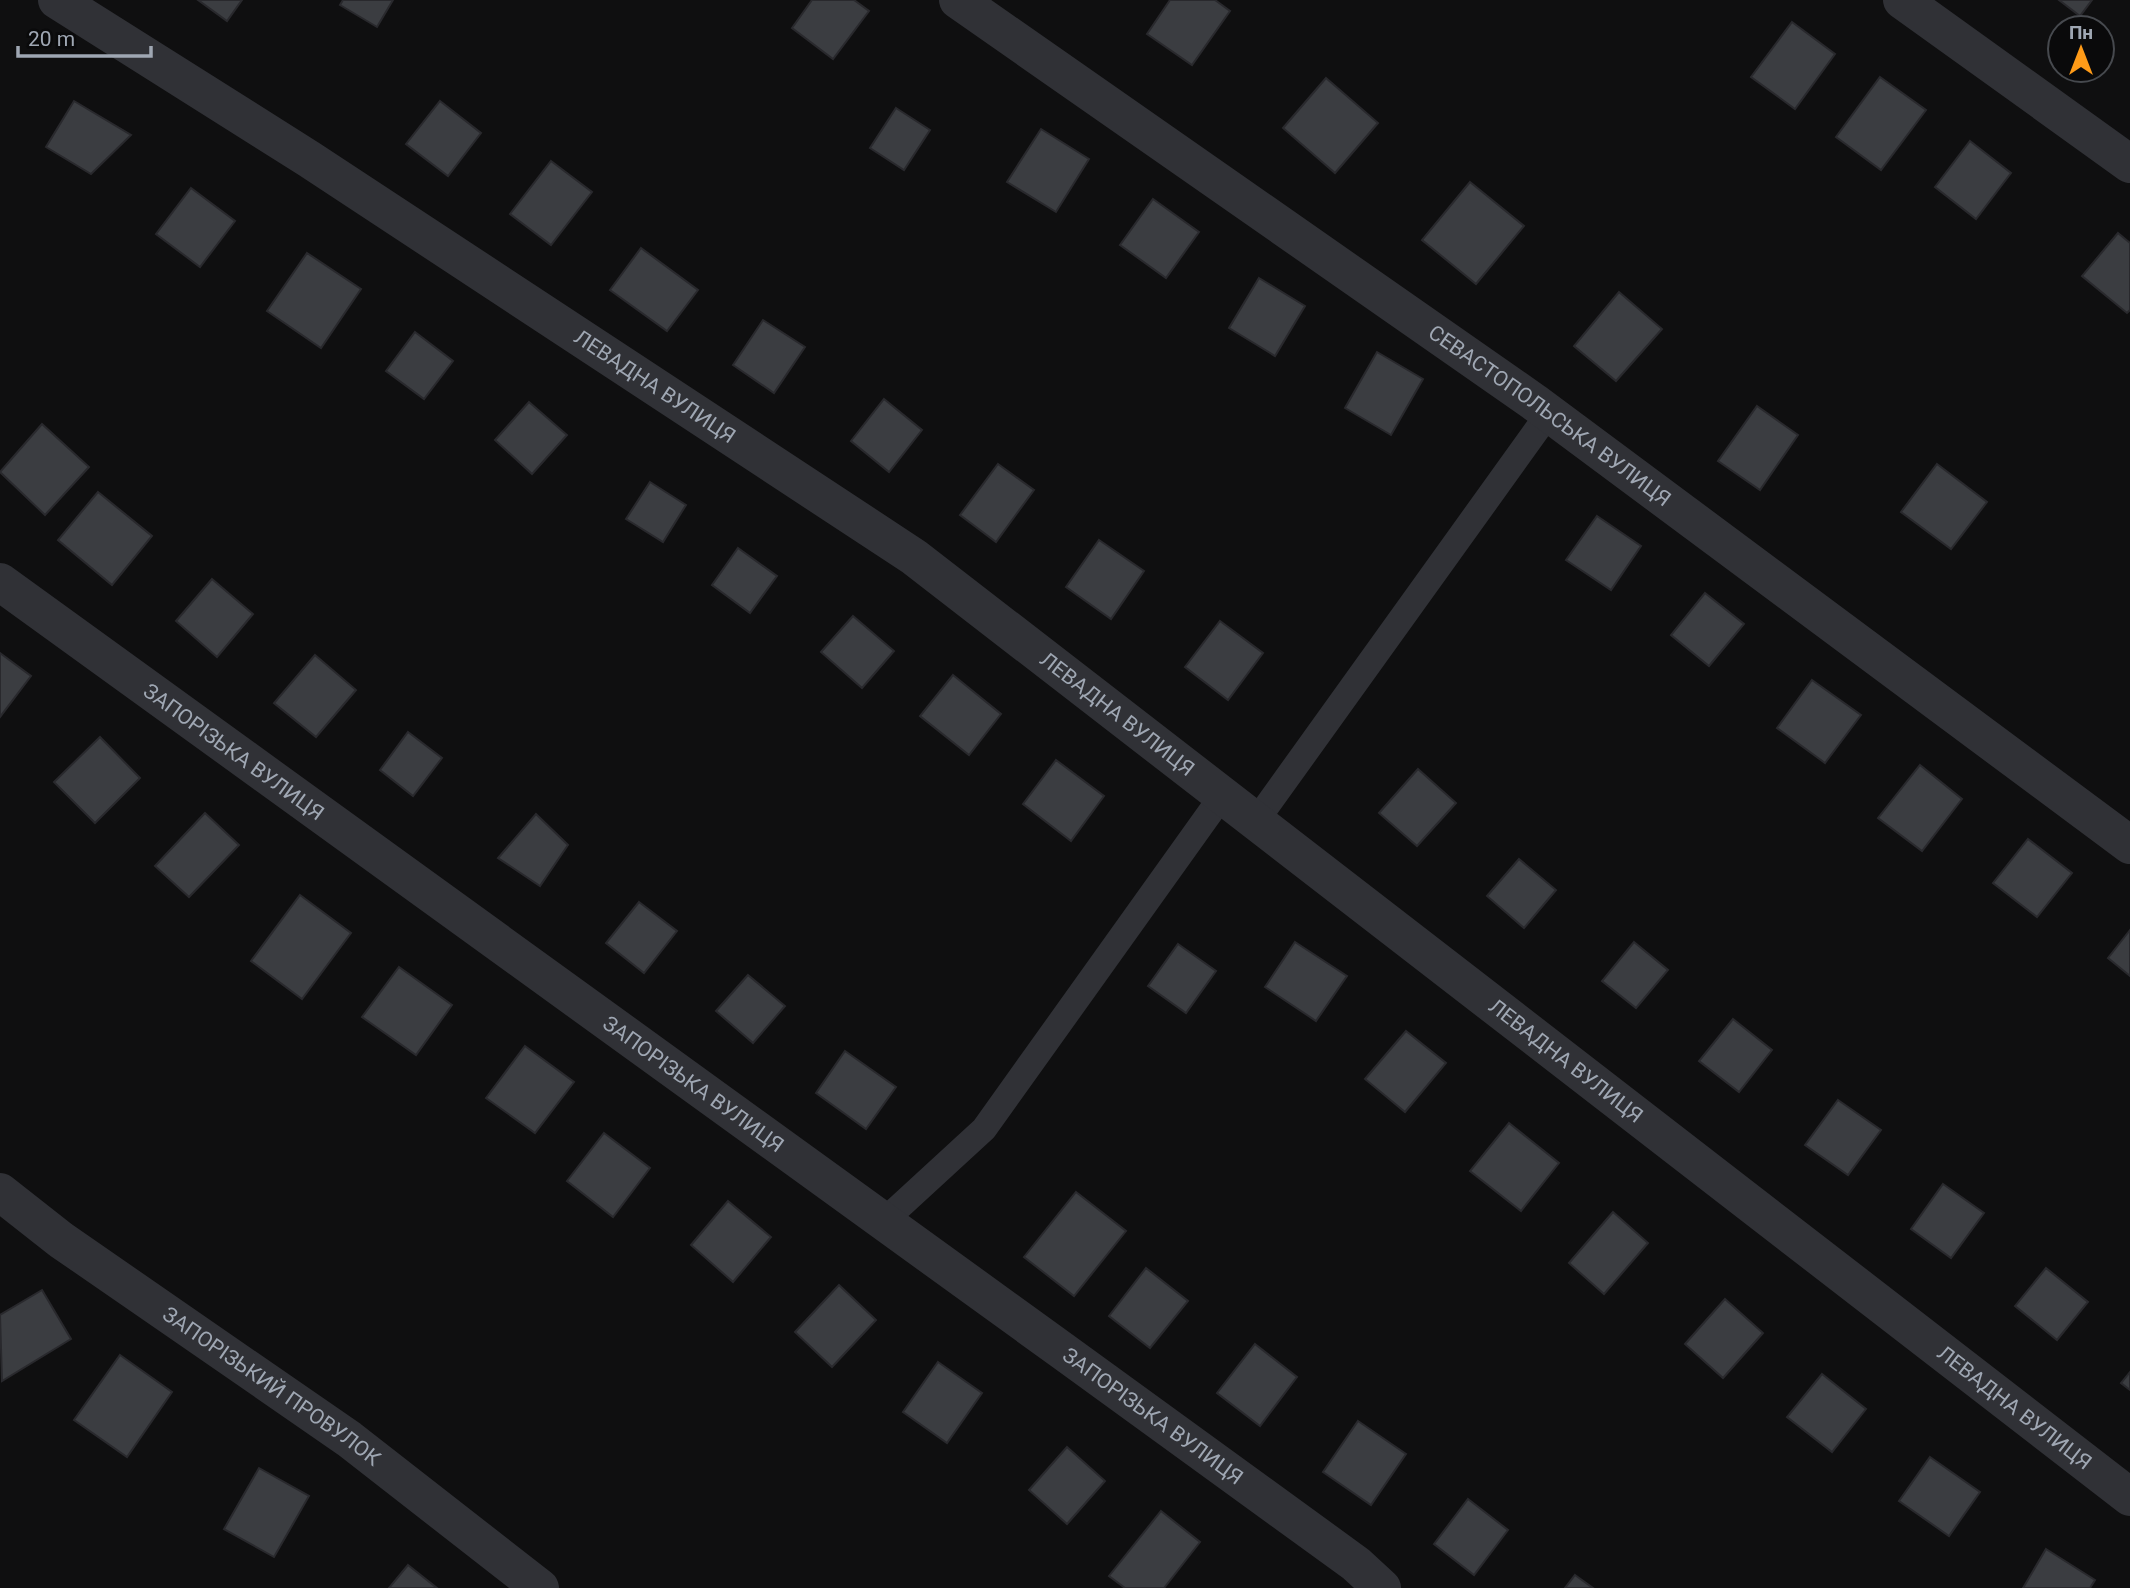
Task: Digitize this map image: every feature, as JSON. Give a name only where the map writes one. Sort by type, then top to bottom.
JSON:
[{"type":"street","name":"ЛЕВАДНА ВУЛИЦЯ","points":[[57,0],[309,159],[914,557],[2130,1497]]},
{"type":"street","name":"СЕВАСТОПОЛЬСЬКА ВУЛИЦЯ","points":[[958,0],[1549,413],[2130,845]]},
{"type":"street","points":[[1902,0],[2130,164]]},
{"type":"street","name":"ЗАПОРІЗЬКА ВУЛИЦЯ","points":[[0,582],[334,826],[885,1220],[1356,1563],[1382,1588]]},
{"type":"street","name":"ЗАПОРІЗЬКИЙ ПРОВУЛОК","points":[[0,1192],[61,1240],[349,1439],[540,1588]]},
{"type":"lane","points":[[1256,821],[1549,413]]},
{"type":"lane","points":[[885,1220],[984,1129],[1222,796]]},
{"type":"building","points":[[198,0],[242,0],[227,21]]},
{"type":"building","points":[[343,0],[393,0],[377,27],[340,5]]},
{"type":"building","points":[[812,0],[854,0],[869,11],[833,59],[792,28]]},
{"type":"building","points":[[1170,0],[1215,0],[1230,11],[1192,65],[1147,34]]},
{"type":"building","points":[[2059,0],[2092,0],[2082,14],[2077,14]]},
{"type":"building","points":[[1792,22],[1835,54],[1795,109],[1751,77]]},
{"type":"building","points":[[1880,77],[1926,110],[1881,170],[1836,137]]},
{"type":"building","points":[[1326,78],[1378,123],[1335,173],[1283,128]]},
{"type":"building","points":[[74,101],[131,135],[91,174],[46,147]]},
{"type":"building","points":[[440,101],[481,133],[448,176],[406,144]]},
{"type":"building","points":[[896,108],[930,130],[904,170],[870,148]]},
{"type":"building","points":[[1041,129],[1089,159],[1056,212],[1007,182]]},
{"type":"building","points":[[1970,141],[2011,173],[1976,219],[1935,187]]},
{"type":"building","points":[[551,161],[592,192],[551,245],[510,214]]},
{"type":"building","points":[[1470,182],[1524,226],[1476,284],[1422,240]]},
{"type":"building","points":[[191,188],[235,221],[200,267],[156,234]]},
{"type":"building","points":[[1153,199],[1199,232],[1166,278],[1120,245]]},
{"type":"building","points":[[2118,233],[2130,243],[2130,310],[2127,313],[2082,276]]},
{"type":"building","points":[[641,248],[698,290],[667,331],[610,290]]},
{"type":"building","points":[[307,253],[361,289],[321,348],[267,311]]},
{"type":"building","points":[[1259,278],[1305,306],[1275,356],[1229,328]]},
{"type":"building","points":[[1619,292],[1662,329],[1616,381],[1574,346]]},
{"type":"building","points":[[763,320],[805,347],[774,393],[733,365]]},
{"type":"building","points":[[415,332],[453,361],[424,399],[386,371]]},
{"type":"building","points":[[1377,352],[1423,379],[1391,435],[1345,408]]},
{"type":"building","points":[[884,399],[922,430],[889,472],[851,441]]},
{"type":"building","points":[[529,402],[567,435],[532,474],[495,440]]},
{"type":"building","points":[[1757,406],[1798,435],[1760,490],[1718,461]]},
{"type":"building","points":[[42,424],[89,467],[45,515],[0,472]]},
{"type":"building","points":[[998,464],[1034,490],[996,542],[960,515]]},
{"type":"building","points":[[1937,464],[1987,502],[1951,549],[1901,512]]},
{"type":"building","points":[[650,482],[686,505],[663,542],[626,519]]},
{"type":"building","points":[[98,492],[152,536],[112,585],[58,540]]},
{"type":"building","points":[[1597,516],[1641,546],[1611,590],[1566,560]]},
{"type":"building","points":[[1099,540],[1144,571],[1111,619],[1066,587]]},
{"type":"building","points":[[738,548],[777,576],[750,613],[712,585]]},
{"type":"building","points":[[212,579],[253,614],[217,657],[176,621]]},
{"type":"building","points":[[1705,593],[1744,624],[1709,666],[1671,635]]},
{"type":"building","points":[[853,616],[894,651],[862,688],[821,652]]},
{"type":"building","points":[[1220,621],[1263,653],[1228,700],[1185,667]]},
{"type":"building","points":[[0,653],[31,676],[0,717]]},
{"type":"building","points":[[315,655],[356,690],[316,737],[274,703]]},
{"type":"building","points":[[953,675],[1001,714],[969,755],[920,716]]},
{"type":"building","points":[[1812,680],[1861,715],[1825,763],[1777,728]]},
{"type":"building","points":[[408,732],[442,758],[413,796],[380,770]]},
{"type":"building","points":[[100,737],[140,778],[95,823],[54,782]]},
{"type":"building","points":[[1056,760],[1104,796],[1071,841],[1023,804]]},
{"type":"building","points":[[1920,765],[1962,799],[1922,851],[1878,818]]},
{"type":"building","points":[[1418,769],[1456,803],[1417,846],[1379,813]]},
{"type":"building","points":[[205,813],[239,845],[189,897],[155,866]]},
{"type":"building","points":[[536,814],[568,845],[540,886],[498,858]]},
{"type":"building","points":[[2028,839],[2072,873],[2037,917],[1993,883]]},
{"type":"building","points":[[1519,859],[1556,890],[1524,928],[1487,896]]},
{"type":"building","points":[[300,895],[351,933],[302,999],[251,961]]},
{"type":"building","points":[[639,902],[677,931],[644,973],[606,943]]},
{"type":"building","points":[[2130,930],[2130,976],[2108,958]]},
{"type":"building","points":[[1295,942],[1347,976],[1316,1021],[1265,987]]},
{"type":"building","points":[[1634,942],[1668,970],[1636,1008],[1602,981]]},
{"type":"building","points":[[1178,944],[1216,971],[1186,1013],[1148,986]]},
{"type":"building","points":[[399,967],[452,1005],[416,1055],[362,1017]]},
{"type":"building","points":[[748,975],[785,1006],[753,1043],[716,1011]]},
{"type":"building","points":[[1733,1019],[1772,1050],[1739,1092],[1699,1061]]},
{"type":"building","points":[[1406,1031],[1446,1063],[1405,1112],[1365,1079]]},
{"type":"building","points":[[525,1046],[574,1082],[535,1133],[486,1098]]},
{"type":"building","points":[[845,1051],[896,1087],[866,1129],[816,1093]]},
{"type":"building","points":[[1838,1100],[1881,1130],[1848,1175],[1805,1145]]},
{"type":"building","points":[[1509,1123],[1559,1163],[1521,1211],[1470,1171]]},
{"type":"building","points":[[604,1133],[650,1168],[613,1217],[567,1181]]},
{"type":"building","points":[[1943,1184],[1984,1213],[1951,1258],[1911,1229]]},
{"type":"building","points":[[1076,1192],[1126,1231],[1074,1296],[1024,1257]]},
{"type":"building","points":[[728,1201],[771,1237],[733,1282],[691,1245]]},
{"type":"building","points":[[1613,1212],[1648,1243],[1604,1294],[1569,1263]]},
{"type":"building","points":[[1146,1268],[1188,1301],[1150,1348],[1109,1316]]},
{"type":"building","points":[[2046,1268],[2088,1302],[2057,1340],[2015,1306]]},
{"type":"building","points":[[839,1285],[876,1320],[832,1367],[795,1332]]},
{"type":"building","points":[[42,1290],[71,1339],[2,1381],[0,1315]]},
{"type":"building","points":[[1725,1299],[1763,1333],[1723,1378],[1685,1344]]},
{"type":"building","points":[[1255,1344],[1297,1377],[1260,1426],[1217,1393]]},
{"type":"building","points":[[120,1355],[172,1392],[127,1457],[74,1420]]},
{"type":"building","points":[[938,1362],[982,1393],[947,1443],[903,1412]]},
{"type":"building","points":[[2130,1372],[2130,1390],[2121,1383]]},
{"type":"building","points":[[1822,1374],[1866,1409],[1832,1452],[1787,1417]]},
{"type":"building","points":[[1358,1421],[1406,1454],[1371,1505],[1323,1472]]},
{"type":"building","points":[[1067,1447],[1105,1481],[1067,1524],[1029,1490]]},
{"type":"building","points":[[1930,1457],[1980,1492],[1949,1536],[1899,1501]]},
{"type":"building","points":[[259,1468],[309,1496],[274,1557],[224,1529]]},
{"type":"building","points":[[1468,1499],[1508,1530],[1474,1575],[1434,1544]]},
{"type":"building","points":[[1161,1511],[1200,1542],[1164,1588],[1125,1588],[1109,1576]]},
{"type":"building","points":[[2046,1549],[2095,1580],[2090,1588],[2023,1588]]},
{"type":"building","points":[[408,1565],[437,1588],[389,1588]]},
{"type":"building","points":[[1575,1575],[1593,1588],[1565,1588]]}]
